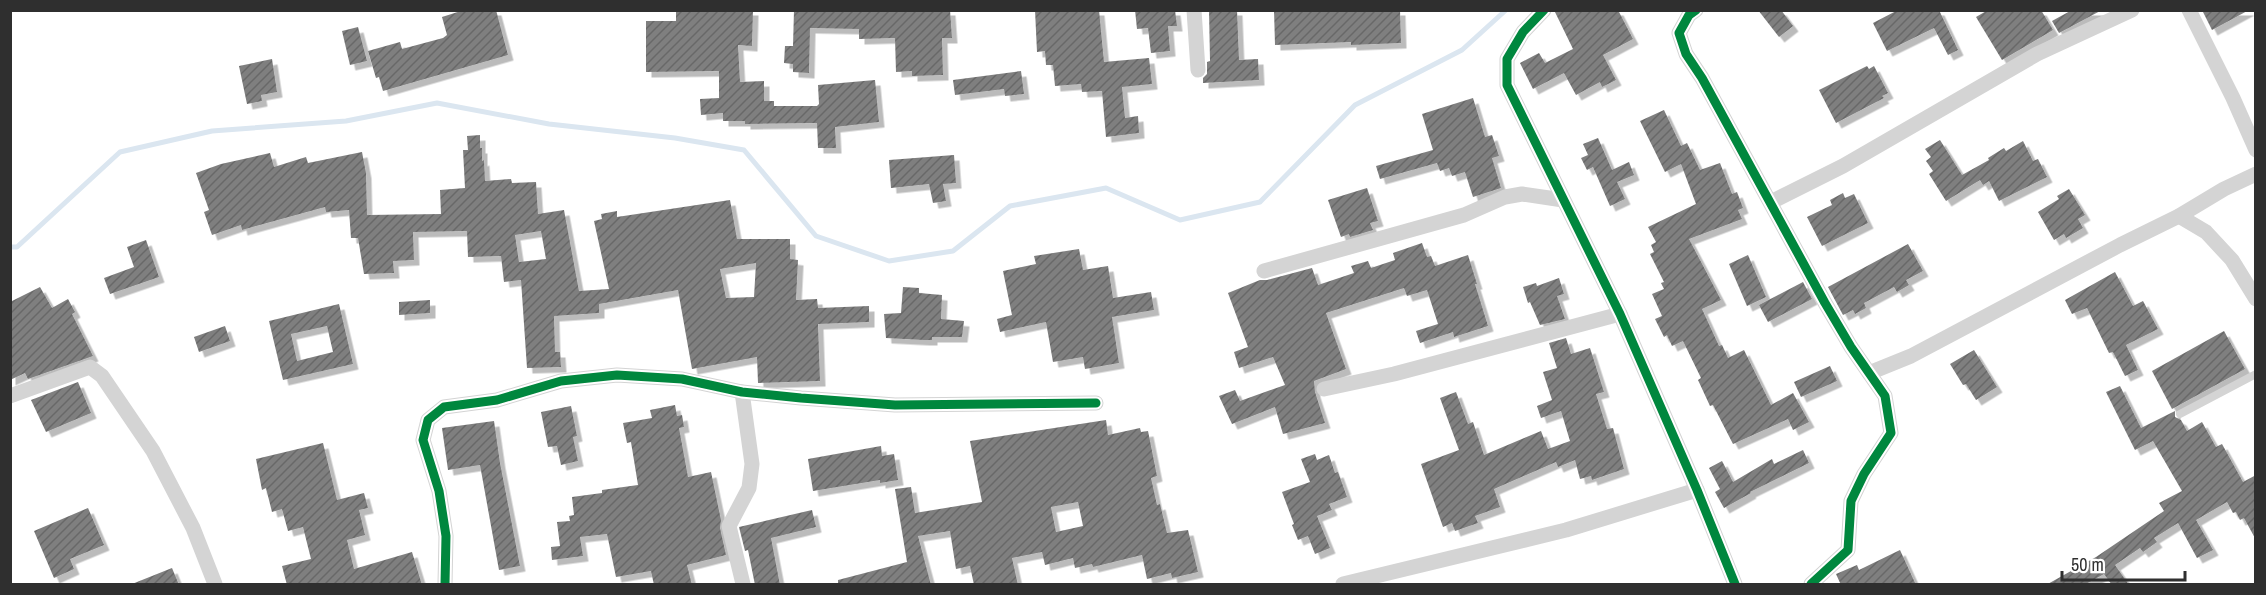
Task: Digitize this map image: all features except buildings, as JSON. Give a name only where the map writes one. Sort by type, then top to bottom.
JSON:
[{"type":"street","points":[[1194,10],[1198,70]]},
{"type":"street","points":[[1544,10],[1523,32],[1507,59],[1507,85],[1620,314],[1697,490],[1735,585]]},
{"type":"street","points":[[1696,10],[1689,15],[1679,33],[1686,54],[1702,78],[1825,303],[1885,396],[1891,433],[1864,474],[1851,501],[1848,550],[1811,585]]},
{"type":"street","points":[[1771,202],[1843,166],[2037,54],[2132,10]]},
{"type":"street","points":[[2189,10],[2256,150]]},
{"type":"street","points":[[1869,373],[1911,356],[2256,174]]},
{"type":"street","points":[[1264,271],[1464,216],[1505,197],[1522,194],[1563,200]]},
{"type":"street","points":[[2179,216],[2206,232],[2232,260],[2256,299]]},
{"type":"street","points":[[1324,389],[1394,374],[1620,314]]},
{"type":"street","points":[[10,396],[90,367],[102,376],[153,452],[193,528],[215,585]]},
{"type":"street","points":[[446,585],[446,536],[440,490],[423,440],[428,420],[444,407],[497,400],[561,381],[617,375],[682,379],[742,392],[895,405],[1096,403]]},
{"type":"street","points":[[742,392],[752,464],[749,488],[729,526],[743,585]]},
{"type":"street","points":[[1343,585],[1566,530],[1697,490]]},
{"type":"lane","points":[[2180,414],[2256,374]]},
{"type":"waterway","points":[[10,247],[17,247],[120,152],[212,131],[346,121],[437,103],[549,124],[675,138],[744,150],[816,236],[889,261],[953,251],[1010,206],[1106,188],[1180,220],[1260,202],[1355,105],[1462,50],[1506,10]]},
{"type":"cycle path","points":[[1544,10],[1523,32],[1507,59],[1507,85],[1620,314],[1697,490],[1735,584]]},
{"type":"cycle path","points":[[1696,10],[1689,15],[1679,33],[1686,54],[1702,78],[1825,303],[1851,347],[1885,396],[1891,433],[1864,474],[1851,501],[1848,550],[1811,584]]},
{"type":"cycle path","points":[[445,584],[446,536],[439,491],[423,440],[428,420],[444,407],[497,400],[561,381],[617,375],[682,379],[742,392],[895,405],[1096,403]]}]
